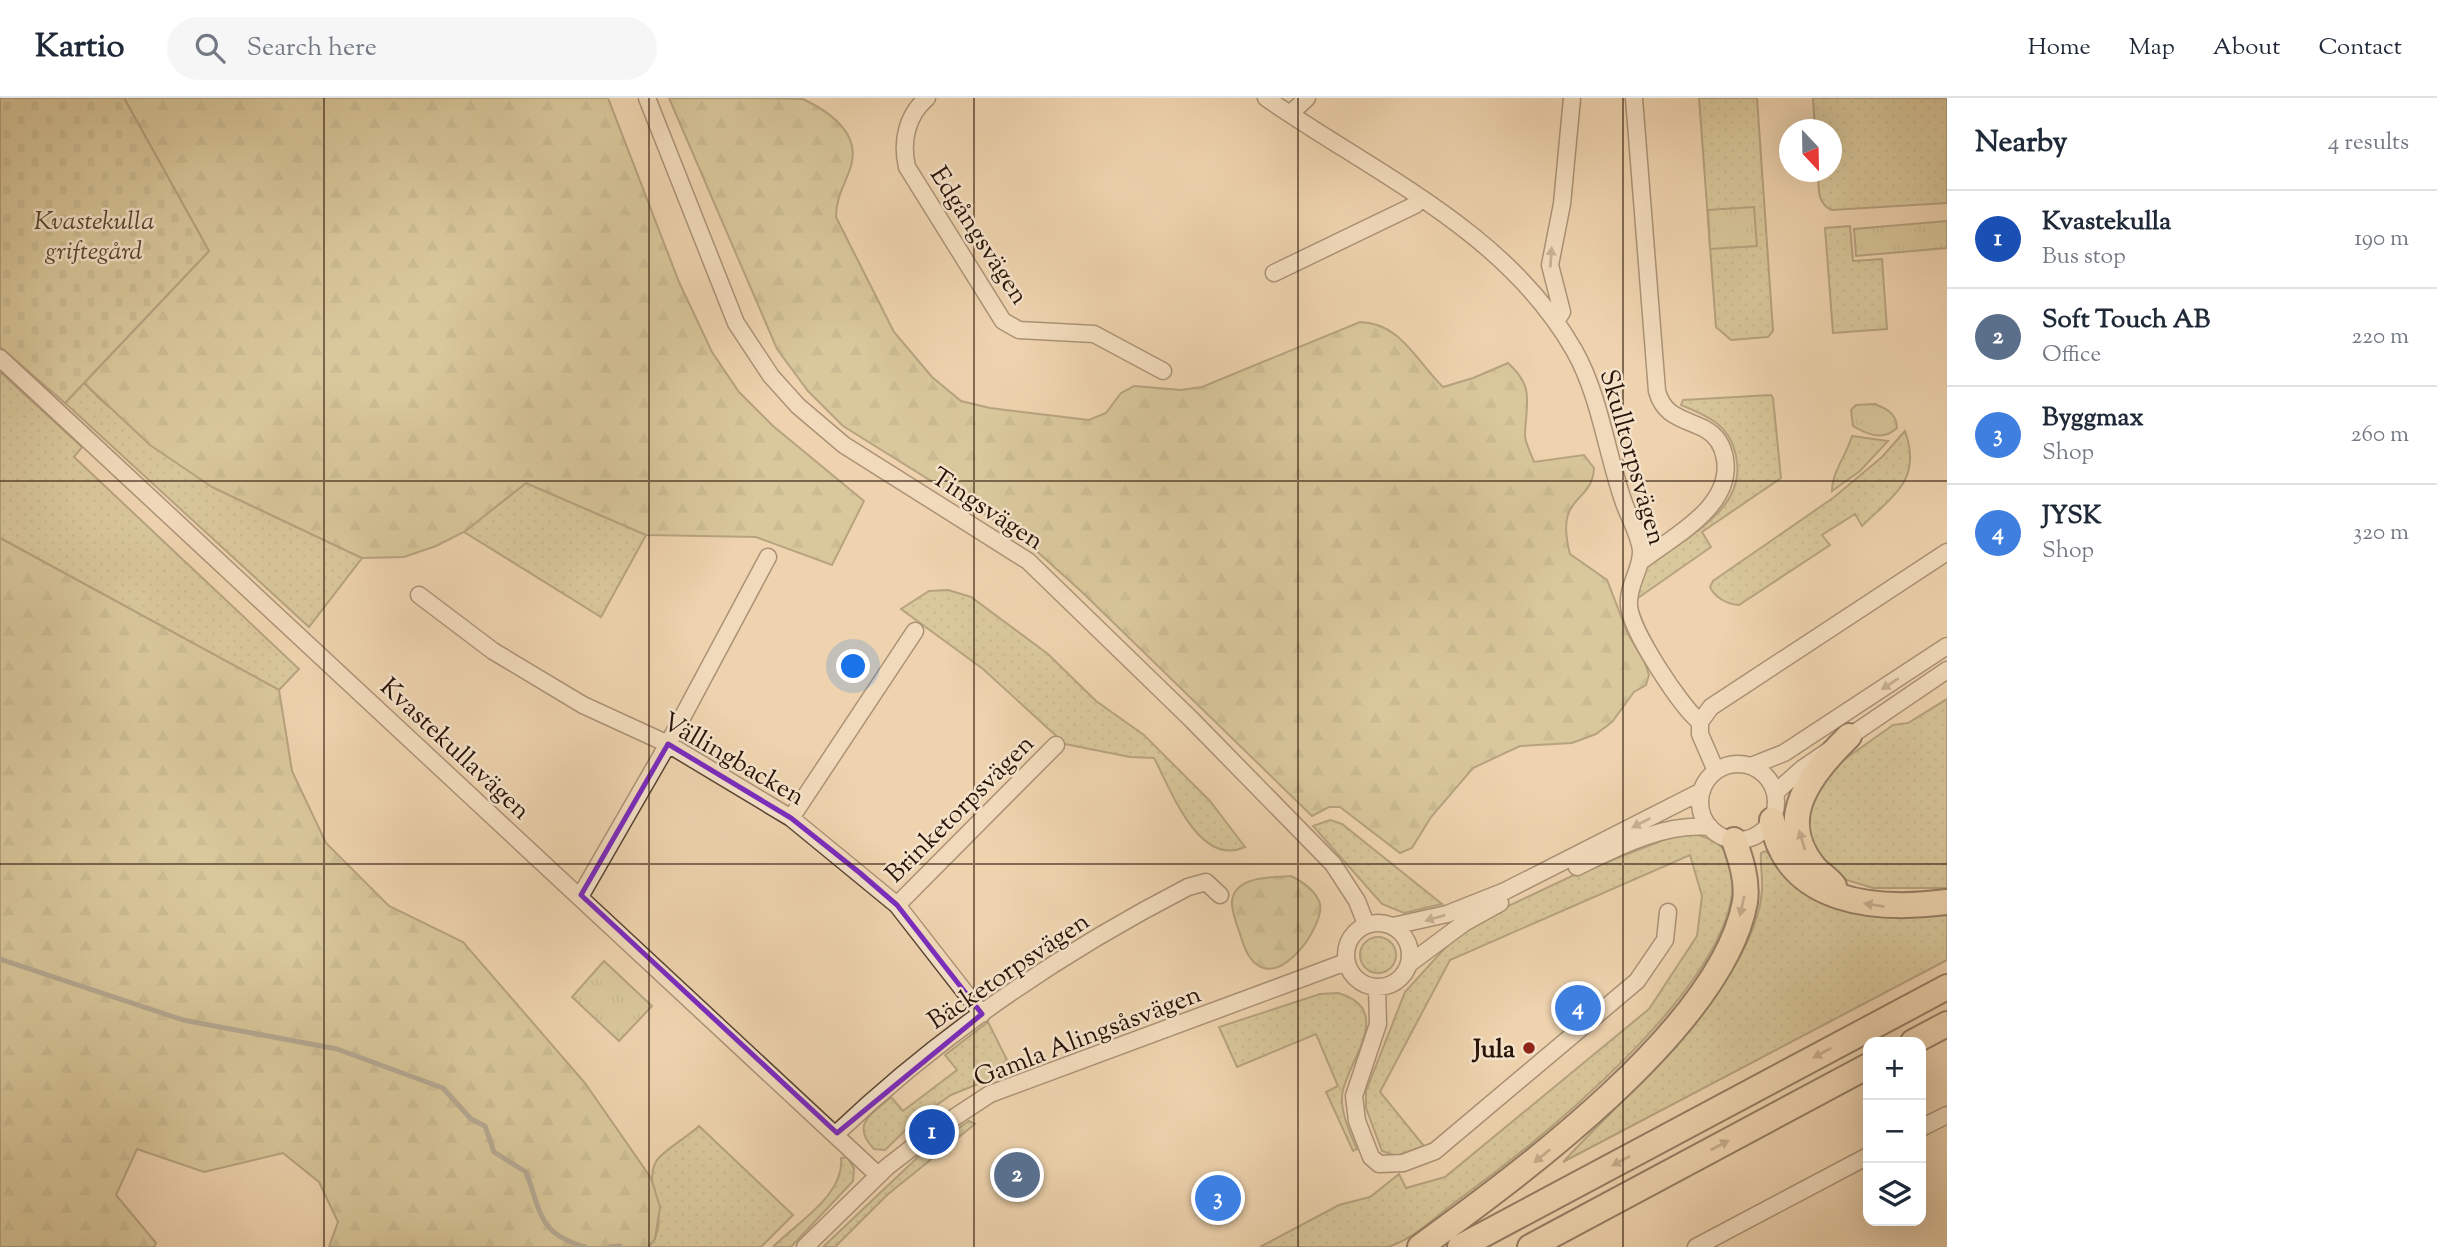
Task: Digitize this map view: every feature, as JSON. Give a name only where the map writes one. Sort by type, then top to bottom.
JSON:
[{"type":"highway","points":[[1839,895],[1832,882],[1814,867],[1801,842],[1797,814],[1802,795],[1816,769],[1849,736]]},
{"type":"highway","points":[[1772,820],[1776,840],[1796,872],[1820,889],[1887,906],[1947,902]]},
{"type":"highway","points":[[1420,1247],[1489,1198],[1618,1088],[1702,992],[1731,941],[1745,901],[1745,878],[1734,840]]},
{"type":"highway","points":[[1460,1247],[1947,986]]},
{"type":"highway","points":[[1922,1037],[1947,1024]]},
{"type":"highway","points":[[1926,1044],[1947,1038]]},
{"type":"highway","points":[[1530,1247],[1863,1069]]},
{"type":"street","name":"Tingsvägen","points":[[647,98],[730,311],[749,346],[771,376],[798,407],[844,445],[972,524],[1044,575],[1254,781],[1333,864],[1357,901],[1366,924]]},
{"type":"street","name":"Edgångsvägen","points":[[927,98],[909,121],[904,144],[907,167],[1003,321],[1019,330],[1094,334],[1163,371]]},
{"type":"street","name":"Skulltorpsvägen","points":[[1266,98],[1421,198],[1479,242],[1526,284],[1556,321],[1585,370],[1623,502],[1640,545],[1640,562],[1629,596],[1632,618],[1662,673],[1691,715],[1700,722],[1700,734],[1716,771]]},
{"type":"street","points":[[1291,113],[1307,98]]},
{"type":"street","points":[[1556,321],[1562,312],[1550,265],[1562,204],[1573,98]]},
{"type":"street","points":[[1634,98],[1657,391],[1671,415],[1708,430],[1716,438],[1724,453],[1727,470],[1723,486],[1708,508],[1640,562]]},
{"type":"street","points":[[1274,273],[1415,205],[1421,198]]},
{"type":"street","name":"Kvastekullavägen","points":[[0,358],[837,1133],[878,1175]]},
{"type":"street","points":[[1700,722],[1711,707],[1947,552]]},
{"type":"street","points":[[580,895],[668,744],[768,557]]},
{"type":"street","name":"Vällingbacken","points":[[419,595],[472,637],[560,692],[668,744],[791,818],[897,905],[982,1014]]},
{"type":"street","points":[[791,818],[915,631]]},
{"type":"street","points":[[1751,766],[1784,753],[1947,646]]},
{"type":"street","points":[[1776,792],[1803,768],[1947,670]]},
{"type":"street","name":"Brinketorpsvägen","points":[[897,905],[1056,746]]},
{"type":"street","points":[[1393,926],[1447,914],[1493,896],[1702,791],[1716,771],[1733,764],[1751,766],[1766,776],[1776,792],[1777,806],[1772,820],[1756,836],[1734,840],[1720,836],[1710,827],[1701,810],[1702,791]]},
{"type":"street","points":[[1409,964],[1408,942],[1393,926],[1384,922],[1366,924],[1349,939],[1346,962],[1357,980],[1377,987],[1397,981],[1409,964],[1464,923],[1595,858],[1667,829],[1685,825],[1710,827]]},
{"type":"street","name":"Bäcketorpsvägen","points":[[837,1133],[899,1077],[982,1014],[1088,944],[1188,887],[1206,882],[1220,895]]},
{"type":"street","points":[[1377,987],[1378,1024],[1353,1096],[1357,1121],[1371,1157],[1379,1164],[1389,1165],[1435,1151],[1637,981],[1665,940],[1668,912]]},
{"type":"street","name":"Gamla Alingsåsvägen","points":[[805,1247],[878,1175],[932,1132],[990,1094],[1346,962]]},
{"type":"street","points":[[1926,1126],[1947,1115]]},
{"type":"street","points":[[1696,1247],[1863,1159]]},
{"type":"highlighted area","points":[[668,744],[791,818],[860,873],[897,905],[982,1014],[837,1133],[581,895]]},
{"type":"green space","name":"Kvastekulla griftegård","points":[[0,98],[124,98],[209,251],[65,403],[0,347]]},
{"type":"green space","points":[[124,98],[608,98],[679,282],[712,352],[739,392],[773,426],[864,501],[832,565],[756,537],[646,535],[526,483],[464,532],[436,546],[404,557],[362,558],[212,487],[150,445],[84,383],[209,251]]},
{"type":"green space","points":[[669,98],[803,99],[826,112],[839,124],[849,138],[853,155],[839,197],[836,217],[894,332],[932,377],[961,401],[990,408],[1089,420],[1106,413],[1121,393],[1134,386],[1181,390],[1202,387],[1360,322],[1374,324],[1397,336],[1443,387],[1508,363],[1526,388],[1525,438],[1534,462],[1584,455],[1594,468],[1592,480],[1570,510],[1567,520],[1566,534],[1570,554],[1607,580],[1628,634],[1645,663],[1649,675],[1646,685],[1634,692],[1612,722],[1596,734],[1572,743],[1520,746],[1473,768],[1431,817],[1412,848],[1400,853],[1340,807],[1329,807],[1312,816],[1082,592],[1021,537],[843,426],[808,391],[777,349]]},
{"type":"green space","points":[[1699,98],[1757,98],[1773,331],[1768,337],[1731,340],[1716,327]]},
{"type":"green space","points":[[1813,98],[1947,98],[1947,203],[1832,210],[1827,207],[1819,194],[1818,182],[1842,182],[1842,119],[1814,119]]},
{"type":"green space","points":[[1754,207],[1757,246],[1710,249],[1708,210]]},
{"type":"green space","points":[[1947,221],[1947,248],[1856,256],[1854,229]]},
{"type":"green space","points":[[1850,226],[1853,261],[1882,259],[1887,329],[1833,333],[1825,228]]},
{"type":"green space","points":[[0,372],[82,447],[74,457],[299,669],[279,690],[0,538]]},
{"type":"green space","points":[[84,383],[102,401],[212,487],[362,558],[309,627],[65,403]]},
{"type":"green space","points":[[1771,395],[1781,478],[1702,532],[1711,547],[1635,600],[1644,569],[1703,527],[1726,503],[1734,489],[1736,456],[1729,436],[1709,418],[1681,405],[1683,400]]},
{"type":"green space","points":[[1875,404],[1893,416],[1897,428],[1892,432],[1875,435],[1853,426],[1851,410],[1856,405]]},
{"type":"green space","points":[[1905,431],[1910,462],[1908,474],[1895,495],[1862,526],[1855,514],[1822,535],[1830,545],[1739,605],[1726,602],[1715,594],[1710,587],[1713,581],[1833,498],[1882,457]]},
{"type":"green space","points":[[1852,436],[1888,441],[1860,471],[1832,491],[1834,477]]},
{"type":"green space","points":[[526,483],[646,535],[601,617],[464,532]]},
{"type":"green space","points":[[0,538],[279,690],[292,771],[326,843],[389,906],[463,942],[585,1083],[651,1178],[660,1207],[655,1239],[648,1247],[329,1247],[338,1222],[319,1182],[283,1153],[204,1172],[137,1149],[116,1195],[156,1243],[154,1247],[0,1247]]},
{"type":"green space","points":[[948,590],[971,597],[1048,654],[1096,701],[1144,735],[1210,801],[1245,847],[1229,851],[1200,837],[1178,806],[1154,758],[1130,757],[1065,744],[983,669],[901,609],[929,591]]},
{"type":"green space","points":[[1947,699],[1947,888],[1873,888],[1830,875],[1812,853],[1806,809],[1821,776],[1893,725],[1908,723]]},
{"type":"green space","points":[[1330,820],[1342,824],[1442,904],[1404,913],[1382,904],[1313,826]]},
{"type":"green space","points":[[1684,832],[1713,841],[1730,859],[1733,880],[1725,922],[1702,966],[1668,1012],[1626,1058],[1535,1140],[1406,1239],[1387,1247],[1260,1247],[1339,1205],[1370,1197],[1399,1174],[1406,1188],[1445,1177],[1649,1009],[1697,936],[1702,896],[1690,855],[1450,960],[1380,1092],[1424,1146],[1396,1156],[1382,1151],[1366,1108],[1366,1091],[1405,992],[1454,938],[1489,915],[1574,875]]},
{"type":"green space","points":[[1766,851],[1808,891],[1846,911],[1889,917],[1947,914],[1947,960],[1563,1162],[1651,1071],[1713,998],[1737,961],[1754,925],[1762,890],[1761,853]]},
{"type":"green space","points":[[1291,876],[1314,893],[1319,901],[1320,912],[1315,927],[1293,957],[1279,967],[1264,968],[1251,959],[1241,937],[1232,901],[1240,886],[1247,882]]},
{"type":"green space","points":[[1378,937],[1391,942],[1396,955],[1391,968],[1378,973],[1365,968],[1360,955],[1365,942]]},
{"type":"green space","points":[[604,961],[652,1006],[619,1041],[572,997]]},
{"type":"green space","points":[[1338,993],[1355,1001],[1364,1012],[1366,1025],[1342,1096],[1344,1116],[1357,1149],[1353,1151],[1326,1092],[1338,1086],[1316,1034],[1237,1067],[1219,1027],[1320,994]]},
{"type":"green space","points":[[988,1022],[1012,1070],[951,1095],[918,1118],[885,1150],[874,1149],[864,1133],[866,1120],[871,1114],[891,1097],[903,1111],[957,1070],[945,1055]]},
{"type":"green space","points":[[969,1121],[975,1124],[887,1195],[835,1247],[823,1247],[919,1156]]},
{"type":"green space","points":[[699,1126],[793,1215],[761,1247],[648,1247],[658,1225],[652,1181],[657,1160]]},
{"type":"green space","points":[[847,1157],[854,1168],[853,1181],[791,1247],[773,1247],[827,1196],[840,1171],[841,1158]]},
{"type":"waterway","points":[[0,959],[183,1020],[337,1049],[443,1088],[471,1119],[485,1126],[494,1152],[526,1172],[539,1210],[549,1228],[569,1241],[585,1247]]},
{"type":"waterway","points":[[610,1247],[620,1246]]},
{"type":"place","name":"JYSK","points":[[1578,1008]]},
{"type":"place","name":"Jula","points":[[1529,1048]]},
{"type":"place","name":"Kvastekulla","points":[[932,1132]]},
{"type":"place","name":"Soft Touch AB","points":[[1017,1175]]},
{"type":"place","name":"Byggmax","points":[[1218,1198]]}]
